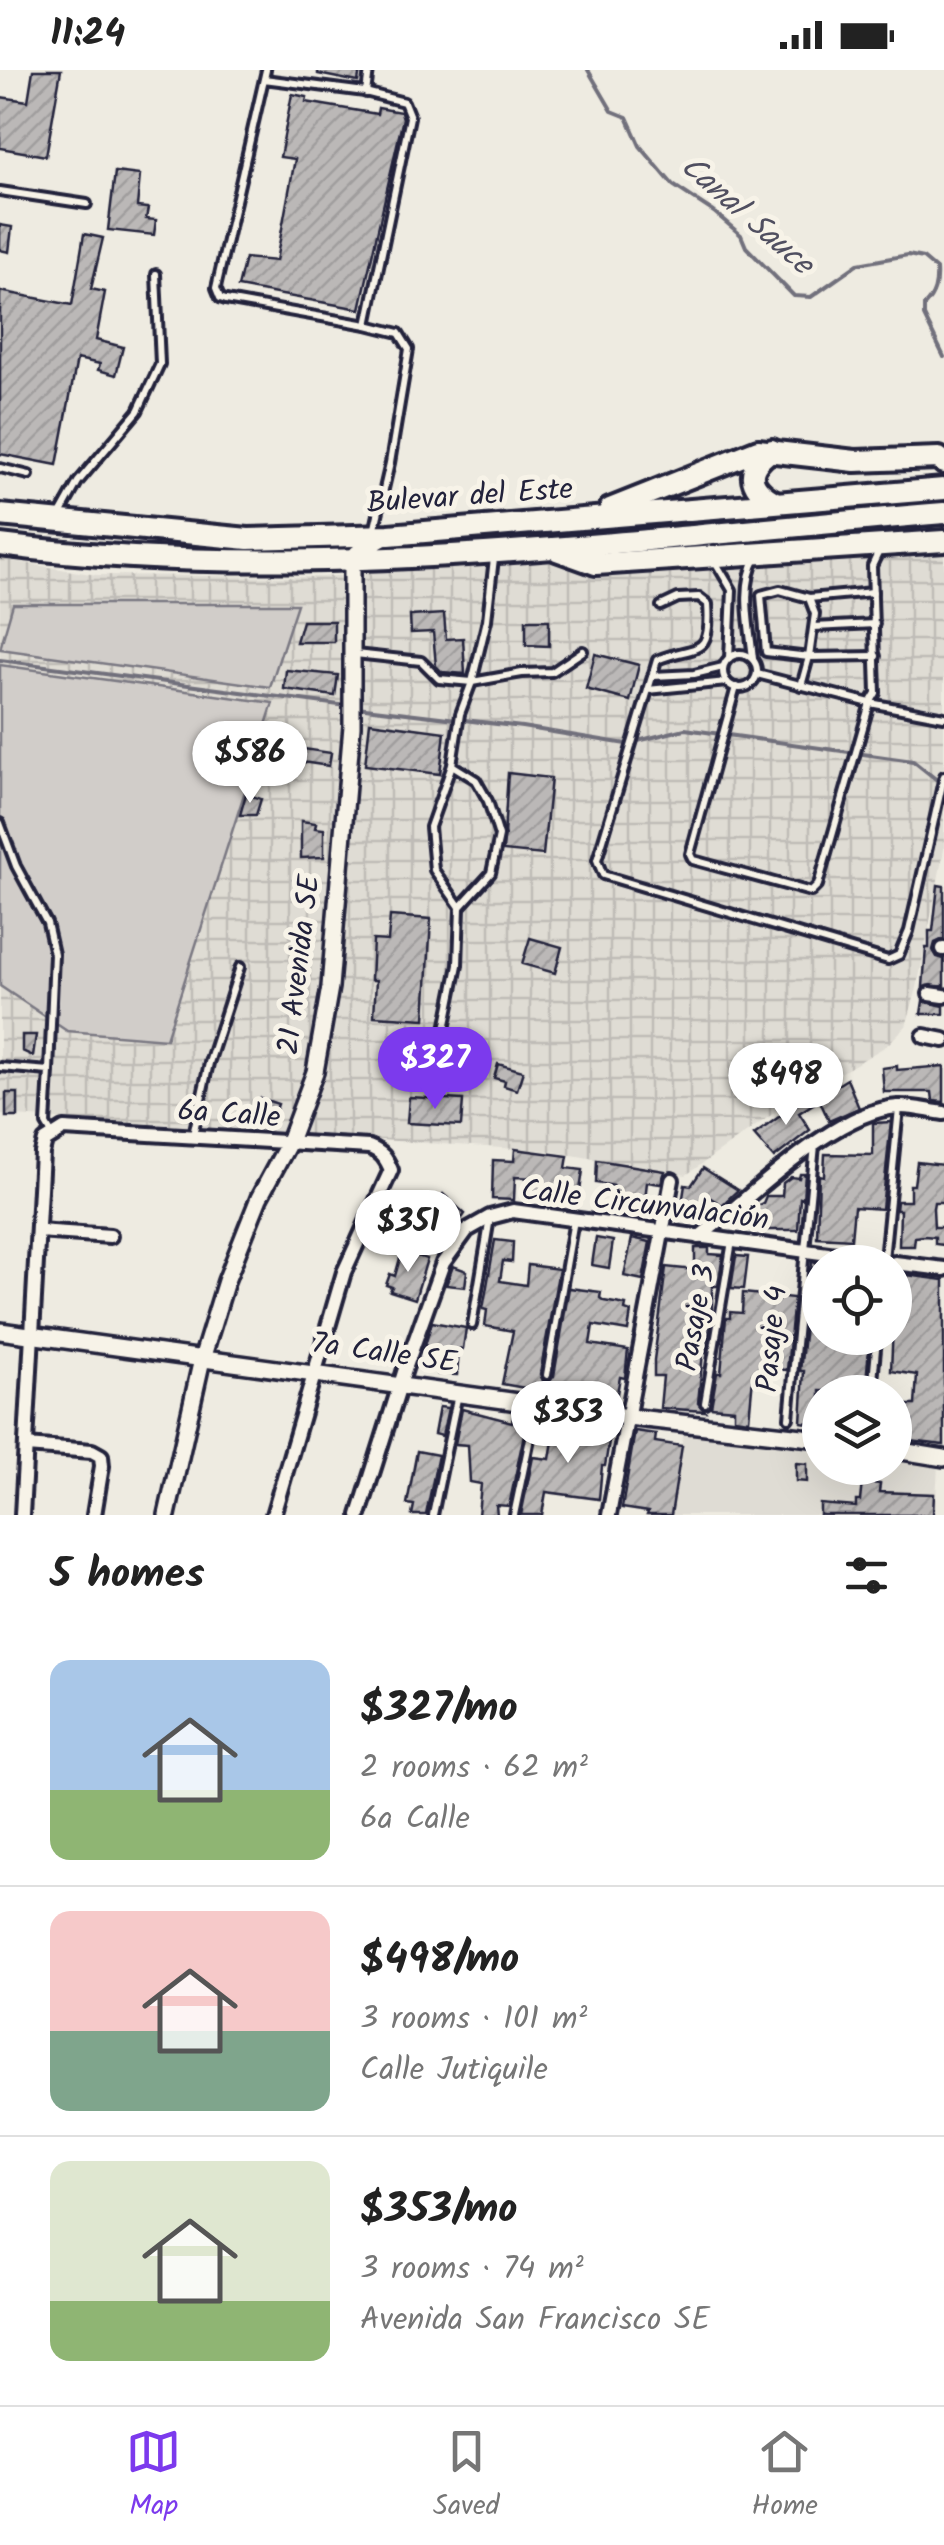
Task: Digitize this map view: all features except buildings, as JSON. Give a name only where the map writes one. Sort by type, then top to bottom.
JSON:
[{"type":"highway","points":[[589,518],[758,450],[855,461],[940,458],[944,463]]},
{"type":"highway","points":[[772,450],[760,458],[752,470],[752,480],[760,494],[774,502]]},
{"type":"highway","name":"Bulevar del Este","points":[[0,515],[248,539],[381,535],[935,490]]},
{"type":"highway","points":[[656,538],[802,517],[812,499]]},
{"type":"highway","name":"Bulevar del Este","points":[[0,545],[80,555],[201,562],[352,562],[936,514]]},
{"type":"highway","points":[[758,552],[777,540],[886,528],[896,518]]},
{"type":"highway","points":[[551,547],[596,564],[944,541]]},
{"type":"street","points":[[352,562],[357,553],[381,535]]},
{"type":"street","name":"21 Avenida SE","points":[[167,1515],[202,1359],[226,1281],[259,1198],[288,1144],[315,1072],[330,987],[352,726],[352,562]]},
{"type":"street","points":[[924,1036],[944,1040]]},
{"type":"street","points":[[699,1236],[815,1143],[862,1115],[899,1107],[944,1113]]},
{"type":"street","name":"6a Calle","points":[[52,1134],[64,1129],[369,1148],[380,1152],[391,1170],[344,1272],[315,1372]]},
{"type":"street","points":[[22,1515],[42,1152],[52,1134]]},
{"type":"street","points":[[609,1515],[672,1180]]},
{"type":"street","name":"Calle Circunvalación","points":[[358,1515],[443,1263],[467,1230],[490,1217],[513,1211],[802,1252]]},
{"type":"street","points":[[38,1231],[110,1236]]},
{"type":"street","points":[[912,1266],[944,1270]]},
{"type":"street","name":"7a Calle SE","points":[[0,1330],[628,1418],[802,1436]]},
{"type":"street","points":[[273,1515],[315,1372]]},
{"type":"street","points":[[26,1446],[92,1451],[100,1456],[102,1466],[94,1515]]},
{"type":"street","points":[[912,1453],[944,1458]]},
{"type":"lane","points":[[366,92],[369,70]]},
{"type":"lane","points":[[366,325],[410,118],[404,102],[265,74],[216,288],[220,298],[399,333],[409,349],[381,535]]},
{"type":"lane","points":[[0,190],[87,204]]},
{"type":"lane","points":[[56,522],[78,482],[138,411],[160,364],[156,274]]},
{"type":"lane","points":[[0,468],[28,475]]},
{"type":"lane","points":[[736,687],[690,854],[693,860],[811,892],[818,885],[876,693],[872,566],[882,546]]},
{"type":"lane","points":[[441,1049],[458,965],[460,907],[434,870],[430,827],[452,766],[460,714],[487,620],[494,551]]},
{"type":"lane","points":[[647,690],[727,682],[736,687],[752,684],[757,674],[747,590],[758,552]]},
{"type":"lane","points":[[653,676],[694,674],[723,667],[729,658],[732,590],[712,558]]},
{"type":"lane","points":[[873,592],[809,598],[780,590],[762,595],[761,608],[766,652],[810,657],[876,656]]},
{"type":"lane","points":[[661,606],[678,598],[699,597],[708,604],[709,623],[701,646],[691,653],[657,660],[597,860],[603,874],[888,960],[899,955],[909,931],[944,776]]},
{"type":"lane","points":[[801,686],[814,628],[815,614],[809,598]]},
{"type":"lane","points":[[814,628],[875,624]]},
{"type":"lane","points":[[354,654],[421,662],[439,678],[472,682],[552,672],[583,651]]},
{"type":"lane","points":[[729,658],[738,654],[753,660]]},
{"type":"lane","points":[[723,667],[727,682]]},
{"type":"lane","points":[[757,674],[870,704],[944,717]]},
{"type":"lane","points":[[452,766],[476,780],[488,800],[499,836],[491,873],[460,907]]},
{"type":"lane","points":[[0,823],[16,866],[48,922],[51,938],[55,978],[48,1027],[46,1124],[52,1134]]},
{"type":"lane","points":[[193,1137],[209,1063],[240,967]]},
{"type":"lane","points":[[0,1067],[49,1071]]},
{"type":"lane","points":[[887,1245],[899,1107]]},
{"type":"lane","name":"Pasaje 4","points":[[804,1245],[815,1143]]},
{"type":"lane","points":[[472,1324],[490,1217]]},
{"type":"lane","points":[[547,1375],[574,1219]]},
{"type":"lane","name":"Pasaje 3","points":[[705,1403],[732,1240]]},
{"type":"lane","name":"Pasaje 4","points":[[789,1418],[802,1264]]},
{"type":"lane","points":[[433,1515],[458,1393]]},
{"type":"lane","points":[[514,1515],[538,1404]]},
{"type":"shaded area","points":[[944,526],[944,849],[906,1026],[886,1046],[777,1111],[686,1175],[549,1151],[0,1115],[0,559],[97,575],[323,577]]},
{"type":"shaded area","points":[[13,604],[297,604],[270,687],[0,649]]},
{"type":"shaded area","points":[[0,665],[273,703],[166,1039],[67,1031],[0,986]]},
{"type":"shaded area","points":[[684,1431],[802,1445],[802,1485],[912,1485],[912,1461],[938,1466],[935,1515],[668,1515]]},
{"type":"waterway","name":"Canal Sauce","points":[[588,70],[612,111],[627,117],[640,146],[673,185],[741,235],[746,247],[794,296],[811,297],[858,264],[908,255],[923,258],[936,269],[936,284],[924,306],[924,316],[944,357]]},
{"type":"waterway","points":[[0,660],[347,706]]},
{"type":"waterway","points":[[357,707],[626,744],[685,729],[913,761],[942,784]]}]
